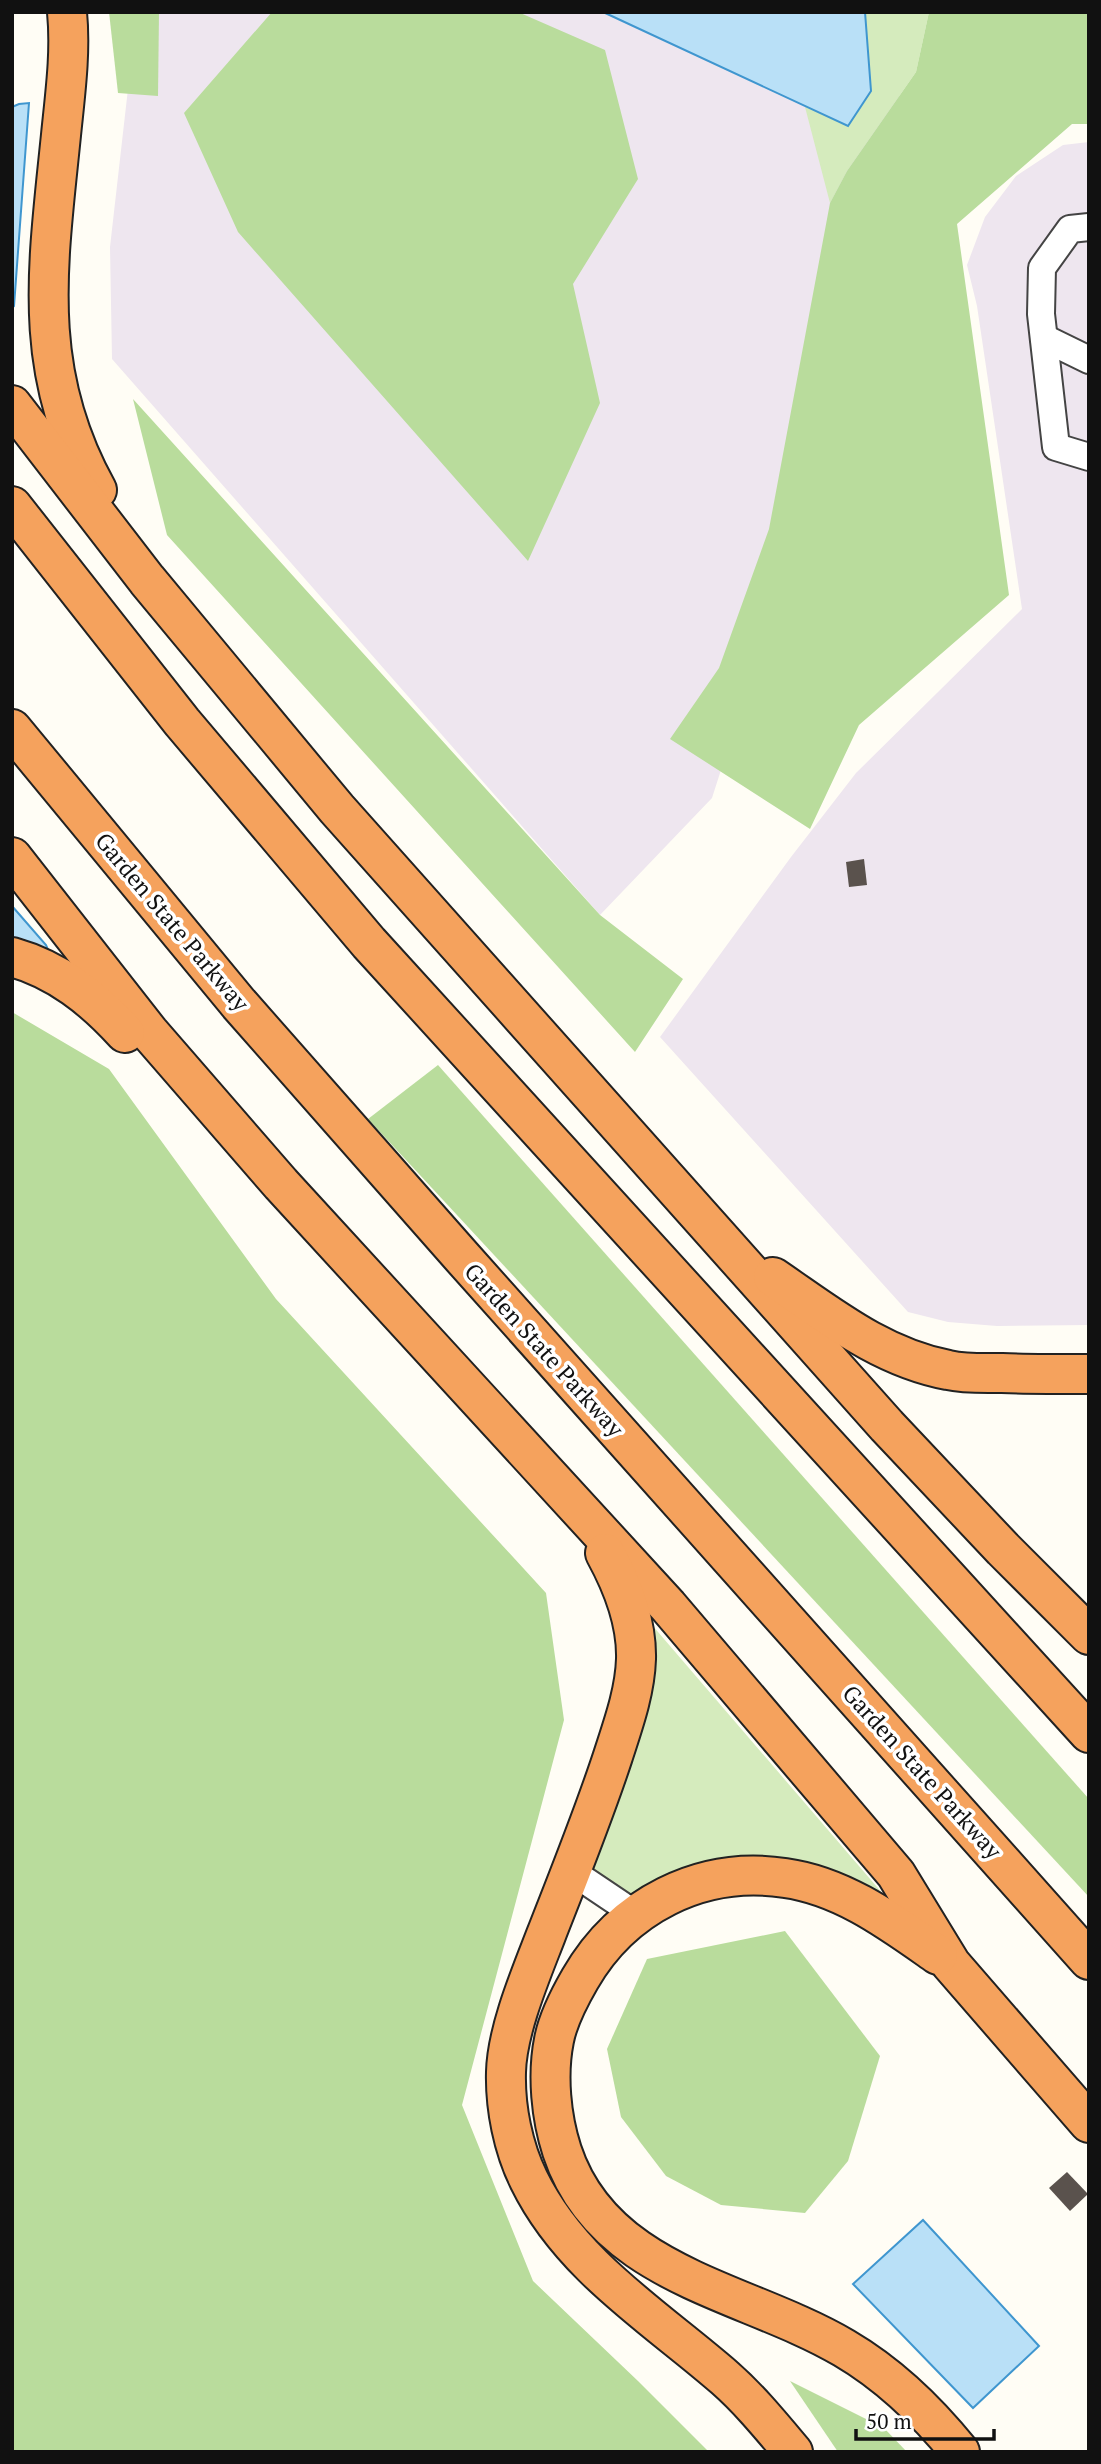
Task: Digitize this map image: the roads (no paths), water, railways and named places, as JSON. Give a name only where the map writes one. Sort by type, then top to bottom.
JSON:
[{"type":"highway","points":[[67,12],[67,80],[48,261],[48,317],[53,374],[64,415],[90,477],[147,580]]},
{"type":"highway","points":[[12,405],[147,580],[337,809],[887,1426],[1089,1635]]},
{"type":"highway","points":[[12,506],[182,722],[369,943],[1089,1733]]},
{"type":"highway","name":"Garden State Parkway","points":[[12,729],[239,1004],[462,1258],[1089,1959]]},
{"type":"highway","points":[[12,858],[149,1032],[281,1184],[668,1606],[896,1874],[951,1964],[1089,2123]]},
{"type":"highway","points":[[12,957],[30,962],[69,982],[91,1000],[281,1184]]},
{"type":"highway","points":[[720,1240],[835,1322],[876,1345],[911,1359],[970,1373],[1089,1374]]},
{"type":"highway","points":[[586,1517],[620,1584],[632,1618],[636,1658],[631,1696],[621,1730],[521,2005],[506,2071],[514,2140],[528,2179],[555,2224],[584,2258],[625,2296],[726,2379],[793,2452]]},
{"type":"highway","points":[[951,1964],[887,1919],[818,1885],[784,1877],[746,1875],[708,1881],[670,1893],[635,1914],[588,1964],[561,2015],[554,2040],[551,2087],[562,2151],[583,2193],[616,2232],[650,2259],[672,2271],[844,2348],[906,2393],[960,2452]]},
{"type":"lane","points":[[1089,227],[1070,229],[1042,268],[1041,314],[1056,447],[1089,457]]},
{"type":"lane","points":[[1044,338],[1089,360]]},
{"type":"lane","points":[[571,1871],[635,1914]]},
{"type":"water","points":[[603,12],[865,12],[871,91],[848,126]]},
{"type":"water","points":[[29,103],[14,306],[12,308],[12,107]]},
{"type":"water","points":[[12,906],[46,945],[51,956],[12,940]]},
{"type":"water","points":[[923,2220],[1039,2346],[973,2408],[853,2284]]}]
